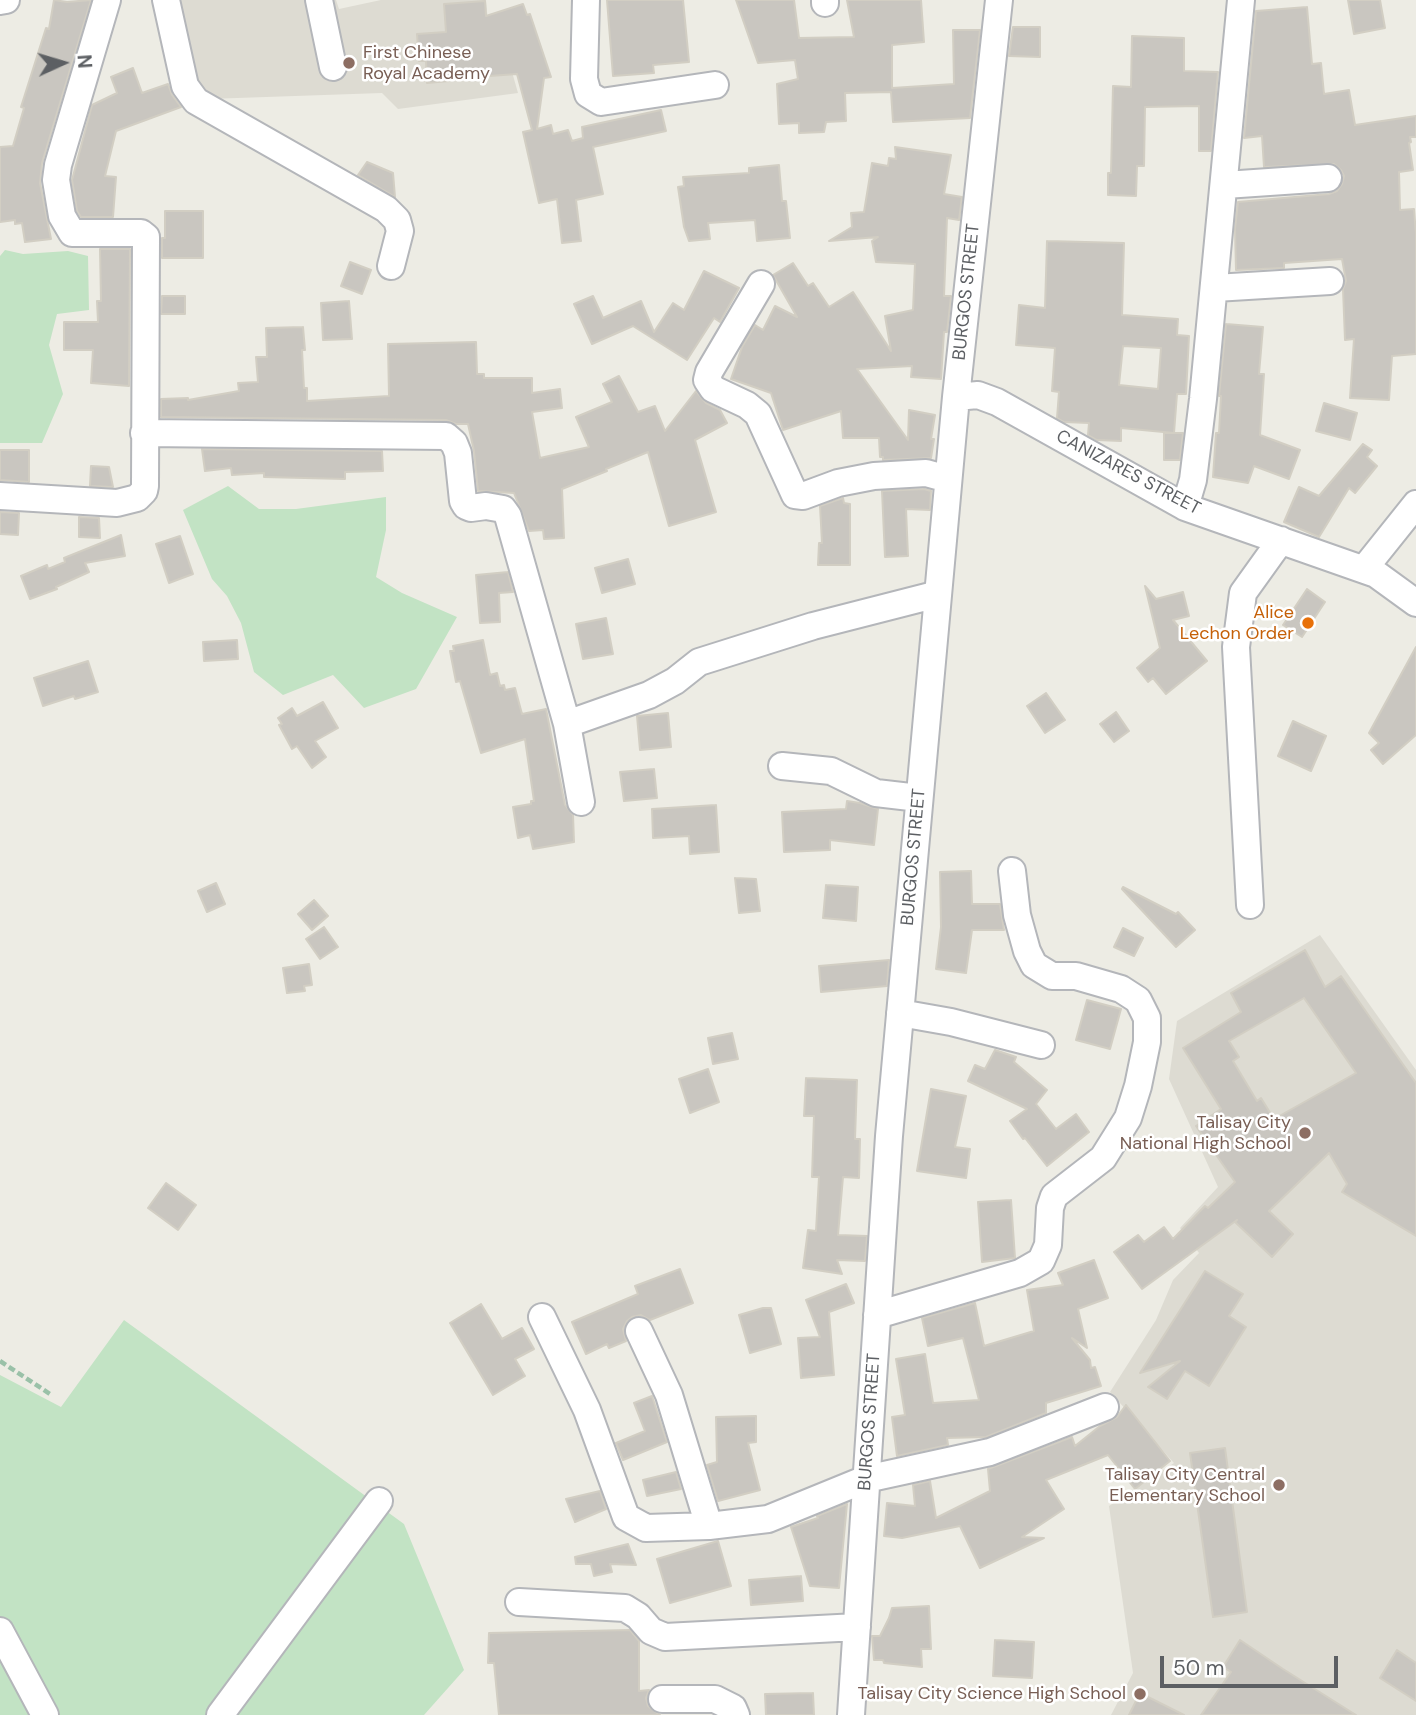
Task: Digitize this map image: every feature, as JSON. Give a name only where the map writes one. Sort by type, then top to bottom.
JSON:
[{"type":"street","points":[[0,1],[6,0]]},
{"type":"street","points":[[0,496],[117,503],[141,496],[145,486],[146,237],[141,233],[72,233],[62,216],[56,180],[58,165],[107,0]]},
{"type":"street","points":[[166,0],[185,86],[196,101],[386,209],[397,220],[400,231],[391,266]]},
{"type":"street","points":[[319,0],[333,67]]},
{"type":"street","points":[[586,0],[584,79],[588,94],[601,102],[715,85]]},
{"type":"street","name":"BURGOS STREET","points":[[850,1715],[888,1136],[956,397],[999,0]]},
{"type":"street","points":[[1185,507],[1193,480],[1215,288],[1241,0]]},
{"type":"street","points":[[1225,185],[1328,178]]},
{"type":"street","points":[[1215,288],[1330,281]]},
{"type":"street","points":[[761,284],[709,372],[707,380],[713,389],[747,405],[758,414],[795,495],[803,496],[838,483],[874,476],[926,473],[948,479]]},
{"type":"street","name":"CANIZARES STREET","points":[[956,397],[978,395],[997,402],[1185,507],[1364,569],[1376,574],[1416,603]]},
{"type":"street","points":[[144,433],[446,436],[454,443],[458,453],[463,501],[466,506],[502,509],[508,516],[567,724],[581,802]]},
{"type":"street","points":[[1364,569],[1416,504]]},
{"type":"street","points":[[1250,905],[1236,647],[1243,593],[1281,540]]},
{"type":"street","points":[[567,724],[649,695],[675,681],[699,662],[813,626],[938,594]]},
{"type":"street","points":[[782,766],[831,771],[876,793],[919,798]]},
{"type":"street","points":[[877,1315],[1020,1273],[1041,1261],[1048,1245],[1050,1208],[1054,1196],[1103,1158],[1128,1118],[1138,1086],[1147,1042],[1147,1018],[1138,1000],[1121,989],[1076,976],[1052,975],[1034,965],[1027,951],[1017,915],[1012,871]]},
{"type":"street","points":[[900,1013],[951,1022],[1041,1045]]},
{"type":"street","points":[[542,1317],[587,1410],[626,1517],[646,1528],[709,1526],[768,1519],[866,1479],[990,1452],[1105,1407]]},
{"type":"street","points":[[639,1331],[669,1395],[709,1526]]},
{"type":"street","points":[[220,1715],[379,1501]]},
{"type":"street","points":[[519,1602],[625,1608],[638,1616],[651,1631],[665,1637],[857,1627]]},
{"type":"street","points":[[0,1630],[45,1715]]},
{"type":"street","points":[[662,1699],[715,1699],[733,1708],[736,1715]]},
{"type":"path","points":[[0,1361],[50,1394]]},
{"type":"shaded area","name":"First Chinese Royal Academy","points":[[173,0],[336,0],[339,9],[381,0],[486,0],[490,45],[504,44],[518,93],[398,109],[382,93],[208,99],[192,80]]},
{"type":"shaded area","name":"Talisay City Central Elementary School","points":[[1320,935],[1416,1070],[1416,1715],[1111,1715],[1133,1673],[1109,1506],[1174,1463],[1110,1392],[1156,1320],[1173,1280],[1199,1253],[1180,1228],[1218,1187],[1169,1079],[1177,1021]]},
{"type":"green space","points":[[5,250],[23,254],[68,251],[88,256],[89,310],[57,314],[49,345],[63,394],[42,443],[0,443],[0,256]]},
{"type":"green space","points":[[228,486],[259,509],[296,509],[386,497],[386,530],[376,577],[402,593],[457,617],[416,689],[364,708],[333,675],[283,695],[254,672],[241,623],[227,596],[212,579],[183,510]]},
{"type":"green space","points":[[124,1320],[404,1524],[464,1670],[424,1715],[0,1715],[0,1375],[61,1407]]},
{"type":"building","points":[[54,0],[91,0],[42,163],[40,183],[51,239],[25,242],[22,223],[15,224],[15,220],[0,222],[0,147],[13,146],[24,108],[21,107],[46,28],[49,29]]},
{"type":"building","points":[[607,0],[683,0],[689,62],[653,65],[654,73],[613,76]]},
{"type":"building","points":[[736,0],[794,0],[799,38],[854,37],[847,0],[921,0],[924,42],[892,45],[892,88],[954,84],[953,30],[980,30],[970,118],[893,122],[891,92],[845,93],[846,121],[826,122],[824,132],[799,133],[799,123],[779,124],[777,84],[798,79],[795,60],[758,63]]},
{"type":"building","points":[[1348,0],[1380,0],[1385,28],[1354,34]]},
{"type":"building","points":[[485,1],[486,16],[523,4],[527,15],[530,14],[551,77],[544,78],[537,129],[551,125],[553,134],[568,130],[572,141],[583,138],[582,127],[661,110],[666,131],[593,147],[603,194],[576,200],[581,241],[562,243],[557,199],[539,203],[523,132],[532,130],[517,74],[427,83],[426,61],[419,61],[417,34],[446,32],[444,4]]},
{"type":"building","points":[[1307,7],[1312,64],[1321,63],[1324,94],[1349,90],[1355,125],[1416,116],[1416,137],[1410,137],[1409,143],[1413,170],[1399,172],[1400,210],[1414,209],[1416,354],[1392,356],[1389,400],[1350,398],[1354,339],[1345,340],[1343,289],[1346,281],[1342,259],[1284,263],[1284,268],[1236,270],[1235,229],[1238,202],[1329,194],[1337,191],[1342,184],[1344,176],[1334,164],[1264,167],[1262,136],[1244,138],[1256,11]]},
{"type":"building","points":[[1013,27],[1040,27],[1040,57],[1009,56]]},
{"type":"building","points":[[1132,36],[1184,38],[1184,71],[1218,72],[1211,151],[1199,151],[1199,106],[1145,107],[1144,166],[1137,166],[1136,196],[1108,195],[1113,86],[1131,87]]},
{"type":"building","points":[[133,68],[142,93],[168,84],[181,107],[116,131],[105,176],[116,177],[113,217],[81,217],[77,211],[72,180],[92,105],[117,93],[111,77]]},
{"type":"building","points":[[895,147],[951,155],[944,194],[962,197],[959,220],[947,218],[944,296],[951,296],[947,332],[944,332],[941,379],[911,377],[912,366],[857,369],[908,440],[909,410],[935,415],[931,458],[883,460],[883,457],[880,457],[879,438],[843,438],[841,411],[783,430],[771,393],[731,379],[742,347],[755,325],[763,330],[775,306],[797,317],[773,275],[793,263],[808,286],[813,283],[829,307],[853,292],[891,351],[885,316],[913,310],[915,264],[876,262],[872,241],[878,237],[829,241],[852,227],[851,213],[864,212],[872,163],[888,166],[889,158],[896,159]]},
{"type":"building","points":[[367,162],[393,173],[395,197],[358,175]]},
{"type":"building","points":[[779,165],[782,201],[786,201],[790,238],[757,241],[755,220],[708,223],[710,239],[689,241],[684,227],[678,187],[684,186],[683,177],[749,173],[749,168]]},
{"type":"building","points":[[165,211],[203,211],[203,258],[162,258]]},
{"type":"building","points":[[1047,241],[1124,243],[1122,315],[1178,319],[1177,335],[1189,336],[1186,394],[1177,394],[1174,433],[1121,428],[1121,441],[1097,440],[1088,435],[1089,423],[1064,422],[1057,418],[1059,392],[1052,391],[1055,348],[1016,345],[1019,305],[1045,308]],"holes":[[[1123,346],[1161,348],[1158,389],[1119,385]]]},
{"type":"building","points":[[100,249],[130,249],[129,386],[91,383],[93,350],[64,350],[64,322],[98,322],[97,301],[101,301]]},
{"type":"building","points":[[350,262],[371,270],[362,294],[341,286]]},
{"type":"building","points":[[704,271],[739,288],[720,322],[714,318],[687,360],[633,326],[592,344],[574,304],[593,296],[603,318],[641,301],[654,332],[673,303],[684,310]]},
{"type":"building","points":[[162,296],[185,296],[185,314],[161,314]]},
{"type":"building","points":[[349,301],[352,339],[323,340],[321,303]]},
{"type":"building","points":[[1226,324],[1263,327],[1259,374],[1264,374],[1260,435],[1300,450],[1289,479],[1254,466],[1248,483],[1213,477],[1216,433],[1219,433],[1219,396]]},
{"type":"building","points":[[303,327],[304,388],[307,388],[307,401],[389,396],[388,344],[476,342],[477,374],[484,374],[484,378],[532,378],[532,393],[560,389],[562,408],[532,412],[540,458],[589,447],[576,417],[612,402],[603,384],[619,376],[638,412],[655,406],[665,431],[696,391],[706,403],[720,410],[727,423],[695,440],[716,512],[669,526],[648,452],[562,489],[564,538],[544,539],[543,530],[529,531],[514,493],[478,491],[468,424],[456,424],[446,420],[161,417],[161,399],[188,400],[239,391],[238,383],[258,382],[256,357],[267,357],[266,328]]},
{"type":"building","points":[[1324,403],[1357,413],[1350,440],[1316,431]]},
{"type":"building","points":[[1164,433],[1183,433],[1180,460],[1164,460]]},
{"type":"building","points":[[1363,444],[1372,450],[1367,457],[1377,466],[1355,493],[1349,488],[1319,537],[1284,522],[1299,487],[1319,496]]},
{"type":"building","points":[[202,449],[382,451],[383,471],[345,472],[345,479],[264,477],[264,473],[232,475],[231,468],[205,471]]},
{"type":"building","points":[[0,450],[29,450],[29,482],[0,480]]},
{"type":"building","points":[[91,466],[109,467],[113,487],[90,486]]},
{"type":"building","points":[[882,491],[931,491],[930,510],[906,509],[908,556],[885,557]]},
{"type":"building","points":[[843,498],[844,503],[850,504],[850,565],[818,565],[819,543],[822,543],[820,506]]},
{"type":"building","points":[[0,512],[19,513],[18,535],[0,534]]},
{"type":"building","points":[[79,517],[99,518],[100,538],[79,537]]},
{"type":"building","points":[[121,535],[125,556],[85,563],[89,572],[56,587],[57,589],[30,599],[21,576],[47,565],[48,569],[65,562],[64,558]]},
{"type":"building","points":[[180,536],[193,574],[169,583],[156,544]]},
{"type":"building","points":[[628,559],[635,584],[602,593],[595,568]]},
{"type":"building","points":[[508,572],[513,592],[499,593],[500,622],[480,623],[476,575]]},
{"type":"building","points":[[1145,586],[1156,599],[1183,592],[1189,616],[1173,620],[1207,661],[1166,694],[1153,678],[1148,682],[1137,668],[1160,648]]},
{"type":"building","points":[[1307,589],[1325,602],[1302,637],[1283,625]]},
{"type":"building","points":[[606,618],[613,654],[583,659],[576,624]]},
{"type":"building","points":[[237,640],[238,659],[204,661],[203,642]]},
{"type":"building","points":[[483,640],[490,675],[497,673],[500,686],[504,685],[505,690],[515,688],[522,714],[546,709],[565,805],[573,815],[574,842],[533,849],[530,835],[518,838],[513,807],[534,801],[525,739],[481,753],[460,681],[456,682],[450,651],[454,651],[453,646]]},
{"type":"building","points":[[1416,647],[1416,735],[1383,764],[1371,750],[1379,743],[1369,733]]},
{"type":"building","points":[[88,661],[98,692],[43,706],[34,678]]},
{"type":"building","points":[[1046,693],[1065,720],[1045,733],[1027,706]]},
{"type":"building","points":[[323,702],[338,728],[315,741],[326,757],[312,768],[297,746],[292,749],[278,718],[292,708],[297,716]]},
{"type":"building","points":[[1116,712],[1129,731],[1114,742],[1100,724]]},
{"type":"building","points":[[668,713],[671,747],[640,750],[637,716]]},
{"type":"building","points":[[1293,721],[1326,736],[1311,771],[1278,756]]},
{"type":"building","points":[[654,769],[657,798],[624,801],[620,772]]},
{"type":"building","points":[[847,801],[878,809],[874,845],[830,840],[830,850],[784,852],[782,812],[846,809]]},
{"type":"building","points":[[716,805],[719,852],[690,854],[689,836],[653,838],[652,809]]},
{"type":"building","points":[[971,871],[972,904],[1000,904],[1004,930],[972,930],[966,973],[936,969],[941,927],[940,872]]},
{"type":"building","points":[[735,878],[756,879],[760,911],[739,913]]},
{"type":"building","points":[[216,883],[225,904],[207,912],[198,891]]},
{"type":"building","points":[[826,885],[858,887],[856,921],[823,918]]},
{"type":"building","points":[[1123,887],[1176,914],[1178,912],[1195,930],[1176,947]]},
{"type":"building","points":[[314,900],[328,916],[312,930],[298,914]]},
{"type":"building","points":[[324,927],[338,947],[320,959],[306,939]]},
{"type":"building","points":[[1123,928],[1143,938],[1134,956],[1114,947]]},
{"type":"building","name":"Talisay City National High School","points":[[1305,950],[1325,987],[1341,976],[1416,1083],[1416,1236],[1342,1192],[1347,1184],[1329,1153],[1269,1211],[1293,1234],[1272,1257],[1235,1222],[1237,1220],[1142,1289],[1114,1252],[1138,1235],[1144,1242],[1164,1227],[1173,1239],[1205,1206],[1208,1208],[1235,1182],[1196,1126],[1221,1109],[1183,1048],[1241,1012],[1231,993]],"holes":[[[1304,998],[1356,1073],[1274,1119],[1261,1098],[1257,1101],[1233,1061],[1239,1057],[1229,1041]]]},
{"type":"building","points":[[889,960],[887,986],[821,992],[819,966]]},
{"type":"building","points":[[309,964],[312,985],[304,986],[305,991],[287,993],[283,968]]},
{"type":"building","points":[[1087,1000],[1121,1009],[1110,1049],[1076,1040]]},
{"type":"building","points":[[732,1033],[738,1059],[713,1064],[708,1038]]},
{"type":"building","points":[[995,1050],[1016,1057],[1014,1062],[1047,1090],[1036,1104],[1056,1129],[1076,1114],[1089,1132],[1047,1166],[1010,1121],[1027,1109],[968,1081],[975,1065],[985,1069]]},
{"type":"building","points":[[708,1069],[719,1102],[690,1113],[679,1079]]},
{"type":"building","points":[[806,1078],[857,1080],[855,1139],[860,1139],[859,1178],[843,1177],[838,1235],[867,1236],[865,1261],[837,1260],[842,1274],[803,1268],[808,1230],[816,1231],[819,1177],[812,1177],[814,1116],[804,1116]]},
{"type":"building","points":[[931,1089],[966,1096],[955,1147],[970,1149],[966,1178],[917,1171]]},
{"type":"building","points":[[166,1183],[196,1205],[178,1230],[148,1208]]},
{"type":"building","points":[[1011,1200],[1015,1258],[982,1262],[978,1202]]},
{"type":"building","points":[[1094,1260],[1108,1298],[1078,1309],[1087,1348],[1072,1338],[1090,1360],[1091,1368],[1095,1367],[1101,1386],[1046,1403],[1046,1413],[986,1437],[947,1438],[948,1445],[897,1456],[892,1417],[905,1415],[896,1359],[925,1354],[933,1403],[979,1400],[963,1338],[928,1346],[922,1318],[975,1303],[984,1346],[1034,1331],[1027,1290],[1063,1285],[1058,1273]]},
{"type":"building","points":[[680,1269],[693,1303],[650,1320],[641,1315],[632,1317],[623,1329],[626,1341],[609,1348],[607,1344],[586,1354],[572,1322],[638,1294],[635,1286]]},
{"type":"building","points":[[1205,1271],[1243,1294],[1229,1316],[1246,1327],[1209,1386],[1185,1371],[1167,1399],[1148,1387],[1180,1361],[1140,1373]]},
{"type":"building","points":[[846,1284],[854,1303],[829,1312],[834,1375],[801,1378],[798,1338],[820,1337],[806,1300]]},
{"type":"building","points":[[481,1304],[502,1339],[522,1328],[534,1349],[515,1359],[525,1376],[493,1395],[450,1323]]},
{"type":"building","points":[[771,1308],[781,1344],[750,1353],[739,1315]]},
{"type":"building","points":[[652,1396],[667,1442],[623,1460],[616,1443],[645,1431],[634,1403]]},
{"type":"building","points":[[1126,1405],[1170,1461],[1135,1489],[1108,1455],[1046,1480],[1064,1509],[1022,1537],[1044,1538],[980,1568],[960,1526],[902,1538],[884,1536],[887,1503],[915,1506],[913,1485],[930,1481],[936,1518],[990,1491],[988,1469],[1072,1437],[1075,1446],[1100,1426],[1117,1417]]},
{"type":"building","points":[[756,1416],[756,1442],[748,1443],[760,1490],[718,1501],[707,1465],[717,1462],[716,1417]]},
{"type":"building","points":[[1225,1448],[1247,1612],[1213,1617],[1190,1453]]},
{"type":"building","points":[[676,1472],[681,1489],[647,1496],[643,1480]]},
{"type":"building","points":[[600,1491],[606,1509],[575,1522],[566,1499]]},
{"type":"building","points":[[847,1504],[839,1588],[810,1586],[791,1527]]},
{"type":"building","points":[[718,1541],[731,1586],[670,1603],[657,1559]]},
{"type":"building","points":[[628,1544],[636,1565],[610,1564],[612,1572],[594,1576],[591,1564],[576,1564],[575,1557]]},
{"type":"building","points":[[801,1576],[803,1601],[751,1605],[749,1580]]},
{"type":"building","points":[[929,1606],[931,1649],[921,1649],[922,1667],[874,1660],[872,1636],[880,1636],[892,1608]]},
{"type":"building","points":[[630,1630],[639,1641],[639,1691],[649,1690],[646,1698],[648,1706],[660,1715],[499,1715],[494,1663],[488,1663],[489,1633]]},
{"type":"building","points":[[995,1640],[1034,1642],[1032,1678],[993,1676]]},
{"type":"building","points":[[1240,1640],[1356,1715],[1201,1715],[1231,1672],[1223,1667]]},
{"type":"building","points":[[1397,1650],[1416,1663],[1416,1701],[1380,1678]]},
{"type":"building","points":[[813,1693],[814,1715],[766,1715],[765,1694]]},
{"type":"building","points":[[1140,1693],[1184,1715],[1129,1715]]},
{"type":"place","name":"First Chinese Royal Academy","points":[[349,63]]},
{"type":"place","name":"Alice Lechon Order","points":[[1308,623]]},
{"type":"place","name":"Talisay City National High School","points":[[1305,1133]]},
{"type":"place","name":"Talisay City Central Elementary School","points":[[1279,1485]]},
{"type":"place","name":"Talisay City Science High School","points":[[1140,1694]]}]
